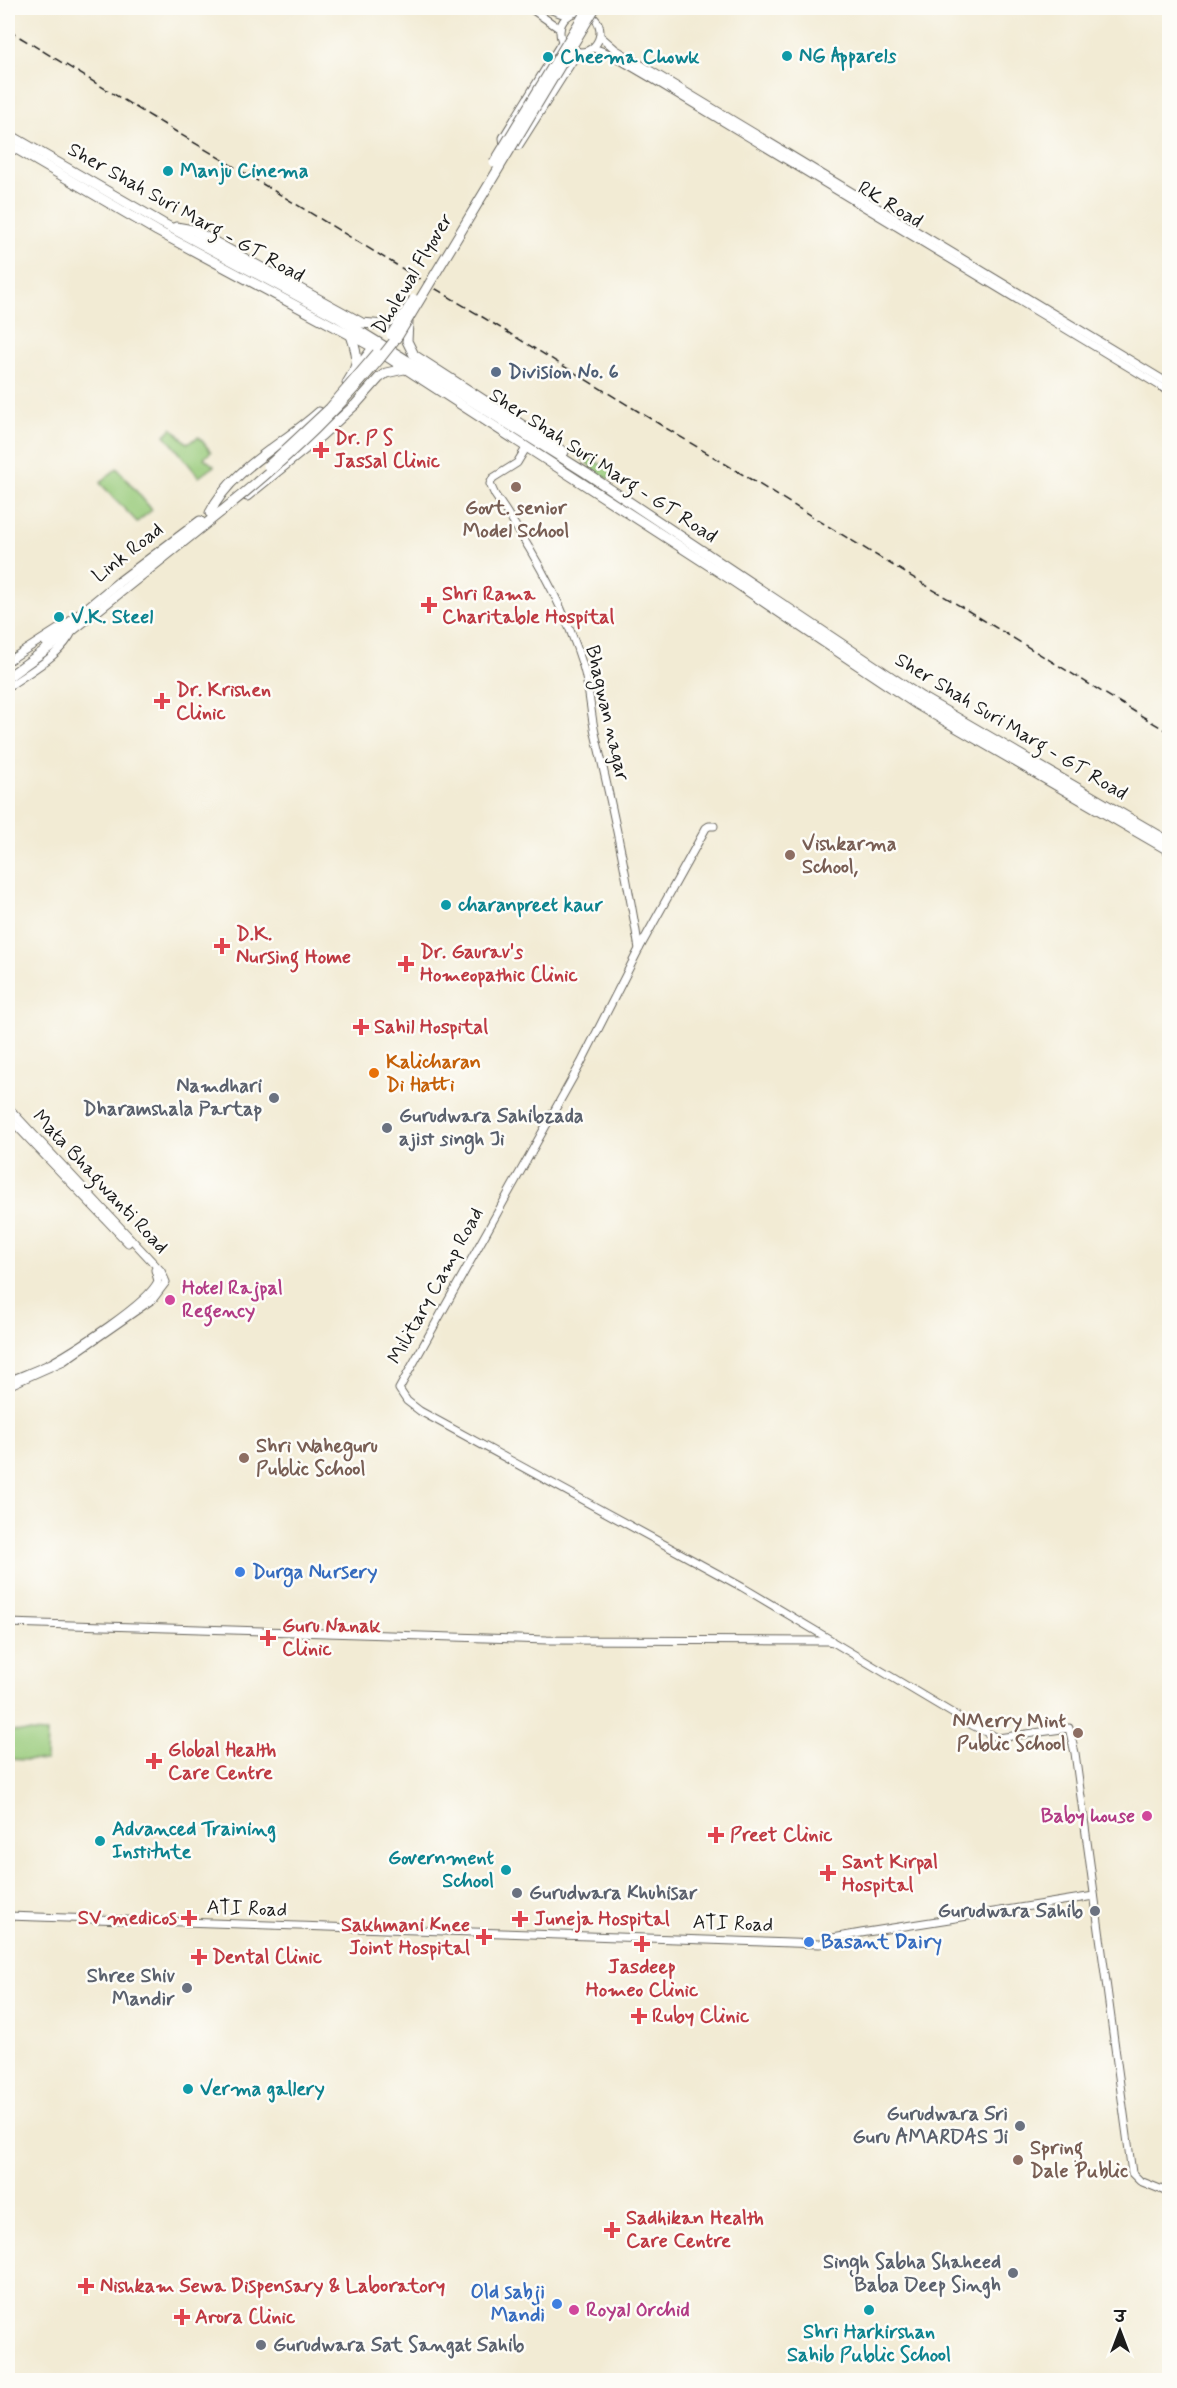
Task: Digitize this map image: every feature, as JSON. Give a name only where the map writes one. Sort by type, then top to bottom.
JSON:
[{"type":"main road","name":"Dholewal Flyover","points":[[211,516],[272,472],[315,432],[364,380],[405,320],[588,8]]},
{"type":"main road","name":"Dholewal Flyover","points":[[508,147],[595,8]]},
{"type":"main road","points":[[562,42],[504,138],[508,147],[517,146],[578,52]]},
{"type":"main road","name":"Sher Shah Suri Marg - GT Road","points":[[8,134],[170,227],[335,316],[375,345],[586,473],[921,697],[1170,842]]},
{"type":"main road","name":"Sher Shah Suri Marg - GT Road","points":[[8,144],[157,231],[351,335],[375,345]]},
{"type":"main road","points":[[170,227],[193,230],[362,323],[384,325],[405,320],[407,341],[414,355],[577,461],[586,473]]},
{"type":"main road","points":[[351,335],[356,350],[356,370]]},
{"type":"main road","points":[[375,345],[345,386],[321,410],[267,453],[218,497],[211,516],[221,516],[322,435],[356,404],[395,357]]},
{"type":"main road","name":"Sher Shah Suri Marg - GT Road","points":[[395,357],[404,369],[727,577],[916,704],[1170,851]]},
{"type":"main road","points":[[379,378],[395,370],[404,369]]},
{"type":"main road","name":"Link Road","points":[[56,638],[211,516]]},
{"type":"main road","points":[[8,670],[56,638]]},
{"type":"main road","points":[[8,677],[56,638]]},
{"type":"street","points":[[530,8],[560,29]]},
{"type":"street","points":[[546,8],[568,16],[580,12],[591,15],[599,23],[600,36],[593,48],[578,52],[562,42],[560,29],[568,16]]},
{"type":"street","name":"RK Road","points":[[600,36],[615,49],[700,101],[1170,384]]},
{"type":"street","name":"RK Road","points":[[593,48],[610,54],[651,78],[1170,392]]},
{"type":"street","name":"Bhagwan nagar","points":[[526,448],[517,463],[493,478],[490,484],[549,586],[564,616],[582,665],[632,898],[639,949]]},
{"type":"street","points":[[8,661],[54,630],[70,626],[66,642],[57,652],[8,687]]},
{"type":"street","name":"Military Camp Road","points":[[714,826],[706,828],[639,949],[585,1055],[399,1387],[399,1392],[420,1411],[742,1587],[833,1642]]},
{"type":"street","name":"Mata Bhagwanti Road","points":[[8,1107],[161,1271],[166,1282],[153,1299],[64,1361],[8,1386]]},
{"type":"street","points":[[8,1117],[156,1272],[158,1281],[154,1290],[81,1344],[52,1362],[8,1381]]},
{"type":"street","points":[[8,1623],[547,1640],[833,1642],[972,1725],[998,1738],[1069,1728],[1075,1753],[1132,2173],[1140,2181],[1170,2193]]},
{"type":"street","name":"ATI Road","points":[[8,1917],[820,1944],[833,1938],[1094,1896]]},
{"type":"green space","points":[[172,428],[187,443],[199,437],[211,452],[204,458],[214,466],[199,477],[165,435]]},
{"type":"green space","points":[[570,448],[610,469],[613,474],[608,479],[601,476]]},
{"type":"green space","points":[[117,468],[152,510],[137,522],[100,483]]},
{"type":"green space","points":[[8,1731],[47,1733],[46,1761],[8,1759]]},
{"type":"railway","points":[[8,30],[1170,733]]},
{"type":"place","name":"NG Apparels","points":[[787,56]]},
{"type":"place","name":"Cheema Chowk","points":[[548,57]]},
{"type":"place","name":"Manju Cinema","points":[[168,171]]},
{"type":"place","name":"Division No. 6","points":[[496,372]]},
{"type":"place","name":"Dr. P S Jassal Clinic","points":[[321,450]]},
{"type":"place","name":"Govt. senior Model School","points":[[516,487]]},
{"type":"place","name":"Shri Rama Charitable Hospital","points":[[429,605]]},
{"type":"place","name":"V.K. Steel","points":[[59,617]]},
{"type":"place","name":"Dr. Krishen Clinic","points":[[162,701]]},
{"type":"place","name":"Vishkarma School,","points":[[790,855]]},
{"type":"place","name":"charanpreet kaur","points":[[446,905]]},
{"type":"place","name":"D.K. Nursing Home","points":[[222,946]]},
{"type":"place","name":"Dr. Gaurav's Homeopathic Clinic","points":[[406,964]]},
{"type":"place","name":"Sahil Hospital","points":[[361,1027]]},
{"type":"place","name":"Kalicharan Di Hatti","points":[[374,1073]]},
{"type":"place","name":"Namdhari Dharamshala Partap","points":[[274,1098]]},
{"type":"place","name":"Gurudwara Sahibzada ajist singh Ji","points":[[387,1128]]},
{"type":"place","name":"Hotel Rajpal Regency","points":[[170,1300]]},
{"type":"place","name":"Shri Waheguru Public School","points":[[244,1458]]},
{"type":"place","name":"Durga Nursery","points":[[240,1572]]},
{"type":"place","name":"Guru Nanak Clinic","points":[[268,1638]]},
{"type":"place","name":"NMerry Mint Public School","points":[[1078,1733]]},
{"type":"place","name":"Global Health Care Centre","points":[[154,1761]]},
{"type":"place","name":"Baby house","points":[[1147,1816]]},
{"type":"place","name":"Preet Clinic","points":[[716,1835]]},
{"type":"place","name":"Advanced Training Institute","points":[[100,1841]]},
{"type":"place","name":"Government School","points":[[506,1870]]},
{"type":"place","name":"Sant Kirpal Hospital","points":[[828,1873]]},
{"type":"place","name":"Gurudwara Khuhisar","points":[[517,1893]]},
{"type":"place","name":"Gurudwara Sahib","points":[[1095,1911]]},
{"type":"place","name":"SV medicos","points":[[189,1918]]},
{"type":"place","name":"Juneja Hospital","points":[[520,1919]]},
{"type":"place","name":"Sakhmani Knee Joint Hospital","points":[[484,1937]]},
{"type":"place","name":"Basant Dairy","points":[[809,1942]]},
{"type":"place","name":"Jasdeep Homeo Clinic","points":[[642,1944]]},
{"type":"place","name":"Dental Clinic","points":[[199,1957]]},
{"type":"place","name":"Shree Shiv Mandir","points":[[187,1988]]},
{"type":"place","name":"Ruby Clinic","points":[[639,2016]]},
{"type":"place","name":"Verma gallery","points":[[188,2089]]},
{"type":"place","name":"Gurudwara Sri Guru AMARDAS Ji","points":[[1020,2126]]},
{"type":"place","name":"Spring Dale Public","points":[[1018,2160]]},
{"type":"place","name":"Sadhikan Health Care Centre","points":[[612,2230]]},
{"type":"place","name":"Singh Sabha Shaheed Baba Deep Singh","points":[[1013,2273]]},
{"type":"place","name":"Nishkam Sewa Dispensary & Laboratory","points":[[86,2286]]},
{"type":"place","name":"Old sabji Mandi","points":[[557,2304]]},
{"type":"place","name":"Royal Orchid","points":[[574,2310]]},
{"type":"place","name":"Shri Harkirshan Sahib Public School","points":[[869,2310]]},
{"type":"place","name":"Arora Clinic","points":[[182,2317]]},
{"type":"place","name":"Gurudwara Sat Sangat Sahib","points":[[261,2345]]}]
